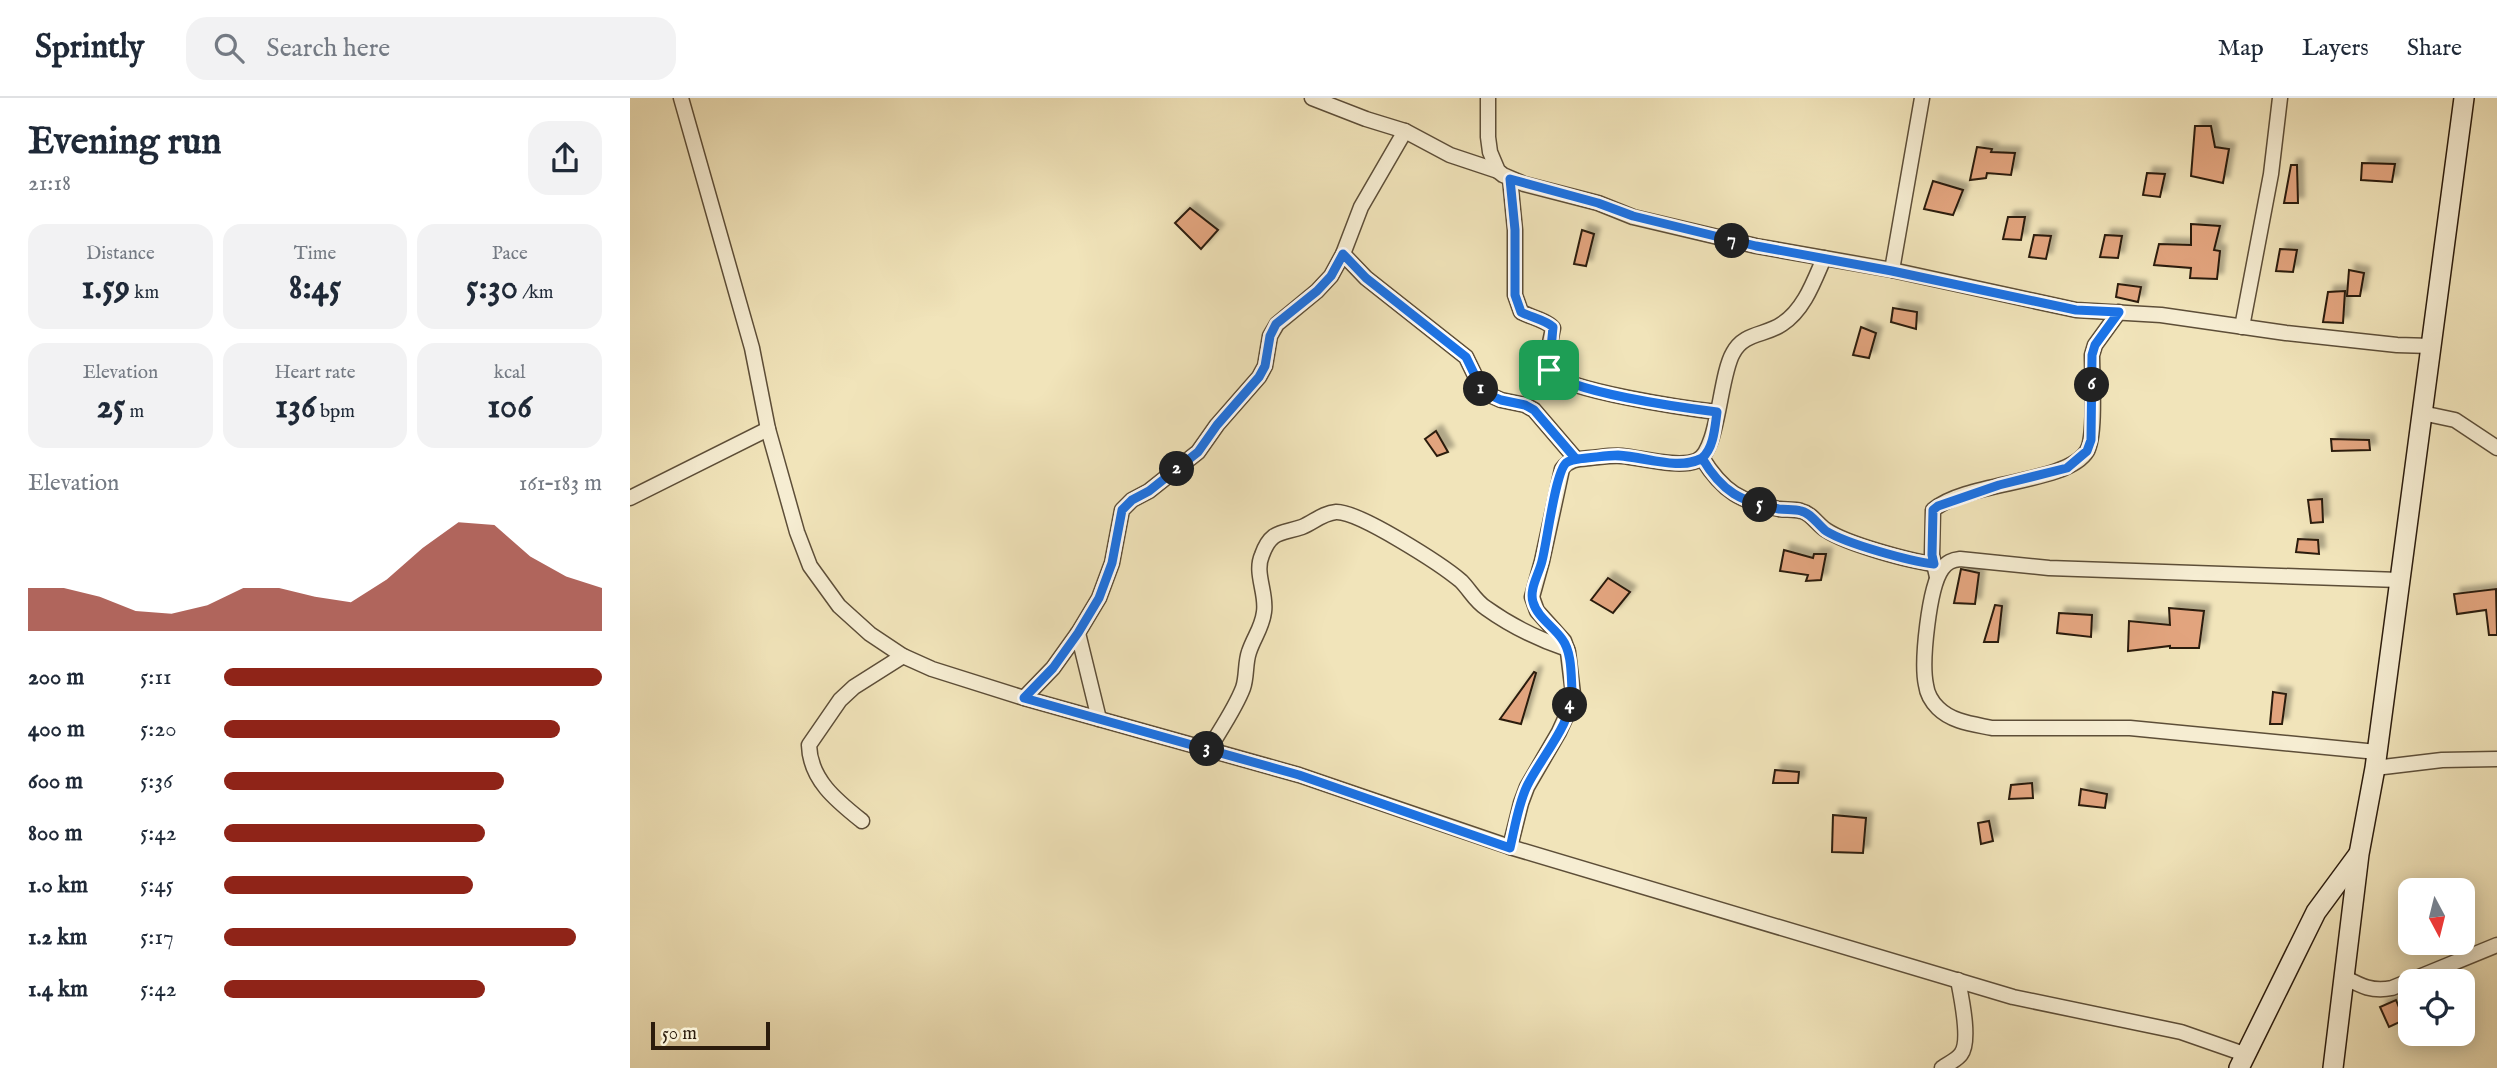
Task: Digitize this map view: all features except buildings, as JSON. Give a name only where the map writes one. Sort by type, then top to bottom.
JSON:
[{"type":"main road","points":[[2333,1068],[2359,854],[2376,760],[2464,98]]},
{"type":"main road","points":[[2243,1062],[2316,912],[2359,854]]},
{"type":"street","points":[[681,98],[752,348],[782,486],[810,566],[839,606],[870,634],[903,656],[932,669],[1024,698],[1299,775],[1510,848],[2013,997],[2181,1032],[2243,1062]]},
{"type":"street","points":[[1312,98],[1405,131],[1450,155],[1504,175],[1645,220],[1756,246],[1892,271],[2076,310],[2216,321],[2242,327],[2397,345],[2431,346]]},
{"type":"street","points":[[1488,98],[1490,152],[1504,175],[1515,230],[1515,295],[1521,312],[1553,327],[1549,370],[1554,377],[1591,390],[1717,412]]},
{"type":"street","points":[[1892,271],[1922,98]]},
{"type":"street","points":[[2242,327],[2271,174],[2280,98]]},
{"type":"street","points":[[1024,698],[1053,668],[1099,598],[1112,563],[1122,510],[1198,452],[1217,425],[1259,377],[1265,366],[1270,336],[1276,324],[1331,276],[1343,254],[1361,206],[1405,131]]},
{"type":"street","points":[[1343,254],[1366,278],[1466,357],[1483,392],[1534,410],[1576,459]]},
{"type":"street","points":[[1510,848],[1527,787],[1559,732],[1573,694],[1567,649],[1563,640],[1537,611],[1532,597],[1562,469],[1576,459],[1618,455],[1682,463],[1693,463],[1702,458],[1712,440],[1728,365],[1736,348],[1753,334],[1780,326],[1793,315],[1811,289],[1824,258]]},
{"type":"street","points":[[2119,312],[2095,345],[2092,355],[2091,440],[2087,451],[2067,468],[1999,485],[1933,510],[1936,571],[1924,664],[1925,682],[1932,700],[1950,718],[1992,728],[2130,728],[2376,760],[2497,759]]},
{"type":"street","points":[[2422,413],[2455,419],[2497,448]]},
{"type":"street","points":[[630,498],[768,429]]},
{"type":"street","points":[[1702,458],[1710,472],[1725,488],[1744,501],[1784,510],[1801,510],[1827,531],[1936,571]]},
{"type":"street","points":[[1209,749],[1243,688],[1249,652],[1262,628],[1264,598],[1259,569],[1260,557],[1277,532],[1301,527],[1324,515],[1336,512],[1355,516],[1415,548],[1460,581],[1475,600],[1498,617],[1567,649]]},
{"type":"street","points":[[1936,571],[1951,561],[1960,559],[2049,568],[2399,580]]},
{"type":"street","points":[[1078,633],[1099,719]]},
{"type":"street","points":[[862,821],[838,801],[820,780],[813,768],[809,745],[840,700],[854,687],[903,656]]},
{"type":"street","points":[[2344,977],[2372,990],[2392,988],[2497,945]]},
{"type":"street","points":[[1942,1068],[1960,1055],[1964,1047],[1964,1016],[1958,980]]},
{"type":"route","points":[[1549,370],[1553,327],[1521,312],[1515,295],[1515,230],[1510,179],[1598,203],[1633,216],[1756,246],[1892,271],[2076,310],[2119,312],[2095,345],[2092,355],[2091,440],[2087,451],[2067,468],[1999,485],[1938,506],[1933,510],[1934,564],[1913,561],[1853,542],[1827,531],[1801,510],[1784,510],[1744,501],[1725,488],[1710,472],[1702,458],[1693,463],[1682,463],[1618,455],[1595,457],[1576,459],[1567,463],[1562,469],[1557,486],[1532,597],[1537,611],[1563,640],[1567,649],[1573,694],[1559,732],[1527,787],[1510,848],[1299,775],[1024,698],[1053,668],[1099,598],[1112,563],[1122,510],[1198,452],[1217,425],[1259,377],[1265,366],[1270,336],[1276,324],[1317,291],[1331,276],[1343,254],[1366,278],[1466,357],[1483,392],[1534,410],[1576,459],[1618,455],[1693,463],[1702,458],[1708,450],[1717,412],[1591,390],[1554,377],[1549,370]]}]
